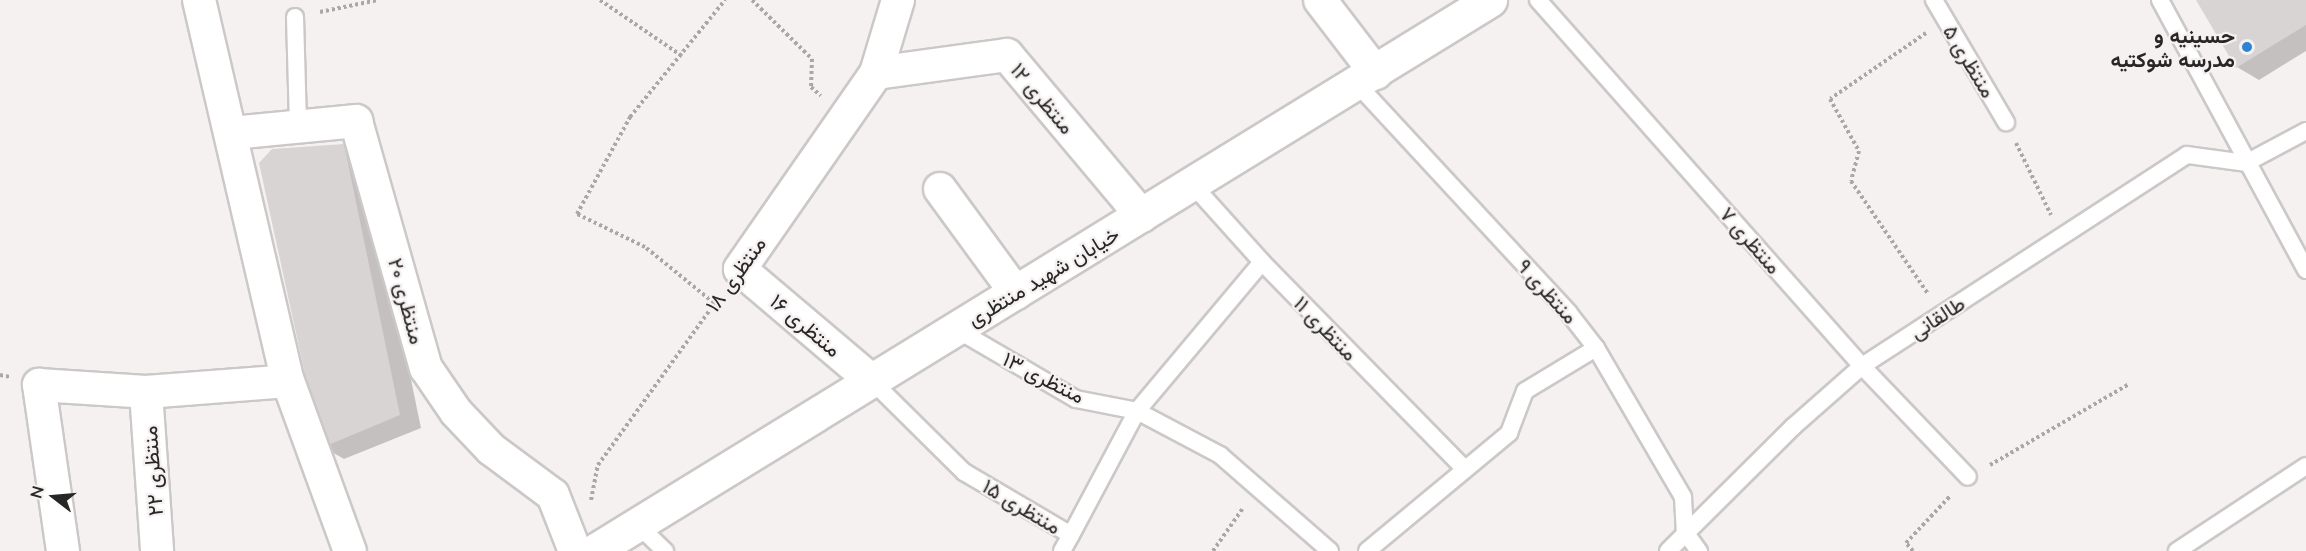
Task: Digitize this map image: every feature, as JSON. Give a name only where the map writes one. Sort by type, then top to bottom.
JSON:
[{"type":"main road","name":"خیابان شهید منتظری","points":[[594,551],[1490,0]]},
{"type":"street","points":[[199,0],[232,133],[288,381],[350,551]]},
{"type":"street","name":"منتظری ۱۸","points":[[740,269],[876,73],[898,0]]},
{"type":"street","points":[[1320,0],[1366,78]]},
{"type":"street","name":"منتظری ۱۲","points":[[876,73],[1007,55],[1142,216]]},
{"type":"street","name":"منتظری ۲۰","points":[[232,133],[356,121],[426,368],[456,412],[491,449],[553,495],[575,551]]},
{"type":"street","points":[[940,189],[1016,293]]},
{"type":"street","name":"منتظری ۱۶","points":[[740,269],[872,381]]},
{"type":"street","points":[[63,551],[39,385],[146,392],[288,381]]},
{"type":"street","name":"منتظری ۲۲","points":[[146,392],[157,551]]},
{"type":"lane","name":"منتظری ۷","points":[[1538,0],[1862,366],[1968,477]]},
{"type":"lane","name":"منتظری ۵","points":[[1934,0],[2006,122]]},
{"type":"lane","points":[[2160,0],[2306,270]]},
{"type":"lane","points":[[295,17],[298,126]]},
{"type":"lane","name":"منتظری ۹","points":[[1366,78],[1568,312],[1596,348],[1683,497],[1685,532]]},
{"type":"lane","points":[[2247,163],[2306,131]]},
{"type":"lane","name":"طالقانی","points":[[1668,551],[1685,532],[1862,366],[2187,155],[2247,163]]},
{"type":"lane","name":"منتظری ۱۱","points":[[1192,185],[1262,262],[1464,468]]},
{"type":"lane","name":"منتظری ۱۵","points":[[872,381],[964,472],[1071,535],[1137,411],[1262,262]]},
{"type":"lane","name":"منتظری ۱۳","points":[[957,329],[1076,399],[1137,411],[1220,455],[1330,551]]},
{"type":"lane","points":[[1367,551],[1464,468],[1509,433],[1525,391],[1596,348]]},
{"type":"lane","points":[[2176,551],[2306,466]]},
{"type":"lane","points":[[637,524],[665,551]]},
{"type":"lane","points":[[1685,532],[1700,551]]},
{"type":"lane","points":[[1062,551],[1071,535]]},
{"type":"path","points":[[295,17],[378,0]]},
{"type":"path","points":[[600,0],[682,56]]},
{"type":"path","points":[[714,303],[645,247],[577,214],[630,117],[682,56],[724,0]]},
{"type":"path","points":[[752,0],[812,60],[811,87],[844,119]]},
{"type":"path","points":[[1942,314],[1851,181],[1860,151],[1830,99],[1946,20]]},
{"type":"path","points":[[2006,122],[2061,237]]},
{"type":"path","name":"منتظری ۱۸","points":[[589,508],[598,465],[740,269]]},
{"type":"path","points":[[1913,551],[1906,543],[1968,477],[2129,384]]},
{"type":"path","points":[[1213,551],[1257,487]]},
{"type":"building","name":"حسینیه و مدرسه شوکتیه","points":[[2196,0],[2306,0],[2306,25],[2236,68]]},
{"type":"building","points":[[344,144],[400,415],[321,448],[259,163],[272,149]]},
{"type":"place","name":"حسینیه و مدرسه شوکتیه","points":[[2247,47]]}]
